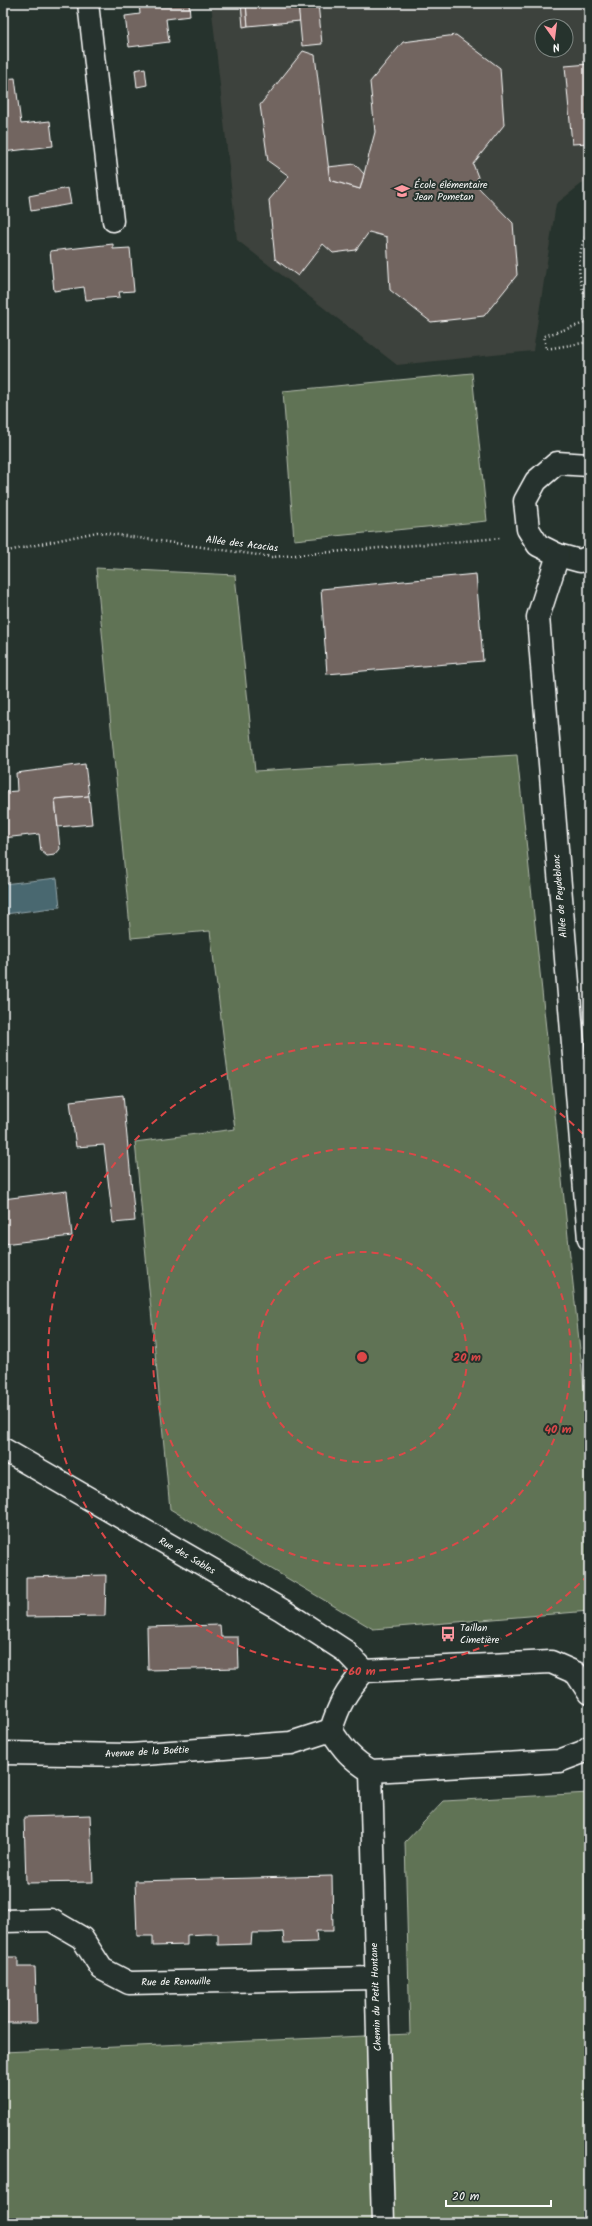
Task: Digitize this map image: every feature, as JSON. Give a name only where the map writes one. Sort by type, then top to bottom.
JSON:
[{"type":"street","points":[[589,465],[557,464],[536,482],[525,501],[528,529],[538,545],[558,555],[580,561],[589,557]]},
{"type":"street","name":"Allée de Peydeblanc","points":[[558,555],[538,617],[589,1239]]},
{"type":"street","name":"Rue des Sables","points":[[3,1449],[282,1610],[345,1652],[364,1671]]},
{"type":"street","points":[[589,1693],[576,1674],[551,1662],[364,1671],[347,1690],[331,1730],[344,1751],[356,1763],[371,1771],[559,1761],[583,1752],[589,1747]]},
{"type":"street","name":"Avenue de la Boétie","points":[[3,1753],[131,1755],[291,1743],[331,1730]]},
{"type":"street","name":"Chemin du Petit Hontane","points":[[371,1771],[375,1978],[383,2223]]},
{"type":"street","name":"Rue de Renouille","points":[[3,1920],[51,1920],[82,1938],[102,1969],[130,1984],[375,1978]]},
{"type":"lane","points":[[88,3],[113,221]]},
{"type":"path","points":[[589,236],[584,238],[578,258],[581,287],[589,304]]},
{"type":"path","points":[[589,313],[585,323],[544,336],[546,349],[589,342]]},
{"type":"path","name":"Allée des Acacias","points":[[3,552],[97,532],[272,557],[495,540],[528,529]]},
{"type":"shaded area","name":"École élémentaire Jean Pometan","points":[[211,3],[589,3],[589,178],[556,204],[533,351],[397,365],[237,240]]},
{"type":"green space","points":[[472,373],[487,521],[294,540],[283,391]]},
{"type":"green space","points":[[96,568],[235,575],[255,771],[517,755],[589,1435],[589,1611],[373,1629],[170,1509],[135,1142],[235,1129],[210,931],[131,938]]},
{"type":"green space","points":[[589,1793],[589,2223],[3,2223],[3,2052],[410,2034],[405,1842],[444,1801]]},
{"type":"water","points":[[57,878],[60,907],[5,914],[3,884]]},
{"type":"building","points":[[139,3],[189,3],[190,16],[166,19],[169,42],[129,47],[125,16],[140,14]]},
{"type":"building","points":[[241,3],[246,3],[248,26],[243,27]]},
{"type":"building","points":[[246,3],[298,3],[300,21],[248,26]]},
{"type":"building","points":[[298,3],[318,3],[322,44],[302,46]]},
{"type":"building","points":[[456,35],[500,68],[504,125],[473,164],[478,177],[476,185],[513,223],[517,275],[484,316],[431,322],[390,290],[387,237],[369,232],[356,250],[333,253],[323,244],[298,276],[275,259],[269,200],[289,176],[268,161],[260,105],[303,51],[315,55],[330,180],[360,189],[375,132],[370,82],[403,42]]},
{"type":"building","points":[[589,64],[589,143],[572,144],[565,66]]},
{"type":"building","points":[[145,68],[147,85],[137,87],[135,70]]},
{"type":"building","points":[[15,78],[21,124],[50,121],[53,146],[3,152],[3,79]]},
{"type":"building","points":[[355,164],[364,174],[360,189],[330,180],[328,167]]},
{"type":"building","points":[[68,188],[71,204],[31,211],[29,196]]},
{"type":"building","points":[[113,244],[113,249],[130,248],[134,291],[119,292],[120,297],[86,300],[84,287],[54,291],[50,251]]},
{"type":"building","points":[[476,574],[483,661],[327,674],[321,589]]},
{"type":"building","points":[[85,764],[89,796],[55,799],[60,849],[55,855],[47,856],[41,851],[39,834],[3,838],[3,792],[17,791],[16,773]]},
{"type":"building","points":[[89,796],[92,824],[58,827],[55,799]]},
{"type":"building","points":[[123,1095],[135,1221],[113,1223],[104,1145],[76,1147],[70,1101]]},
{"type":"building","points":[[67,1191],[72,1236],[3,1244],[3,1199]]},
{"type":"building","points":[[106,1575],[105,1616],[26,1617],[26,1577]]},
{"type":"building","points":[[220,1625],[221,1637],[238,1637],[239,1668],[148,1670],[147,1627]]},
{"type":"building","points":[[90,1815],[93,1882],[26,1883],[24,1817]]},
{"type":"building","points":[[332,1876],[333,1931],[316,1931],[317,1942],[284,1943],[283,1932],[252,1933],[251,1944],[218,1945],[218,1934],[205,1934],[187,1935],[187,1945],[153,1946],[153,1936],[137,1936],[135,1881]]},
{"type":"building","points":[[3,1957],[18,1957],[18,1967],[35,1967],[37,2023],[3,2023]]},
{"type":"place","name":"École élémentaire Jean Pometan","points":[[402,191]]},
{"type":"place","name":"Taillan Cimetière","points":[[448,1634]]}]
